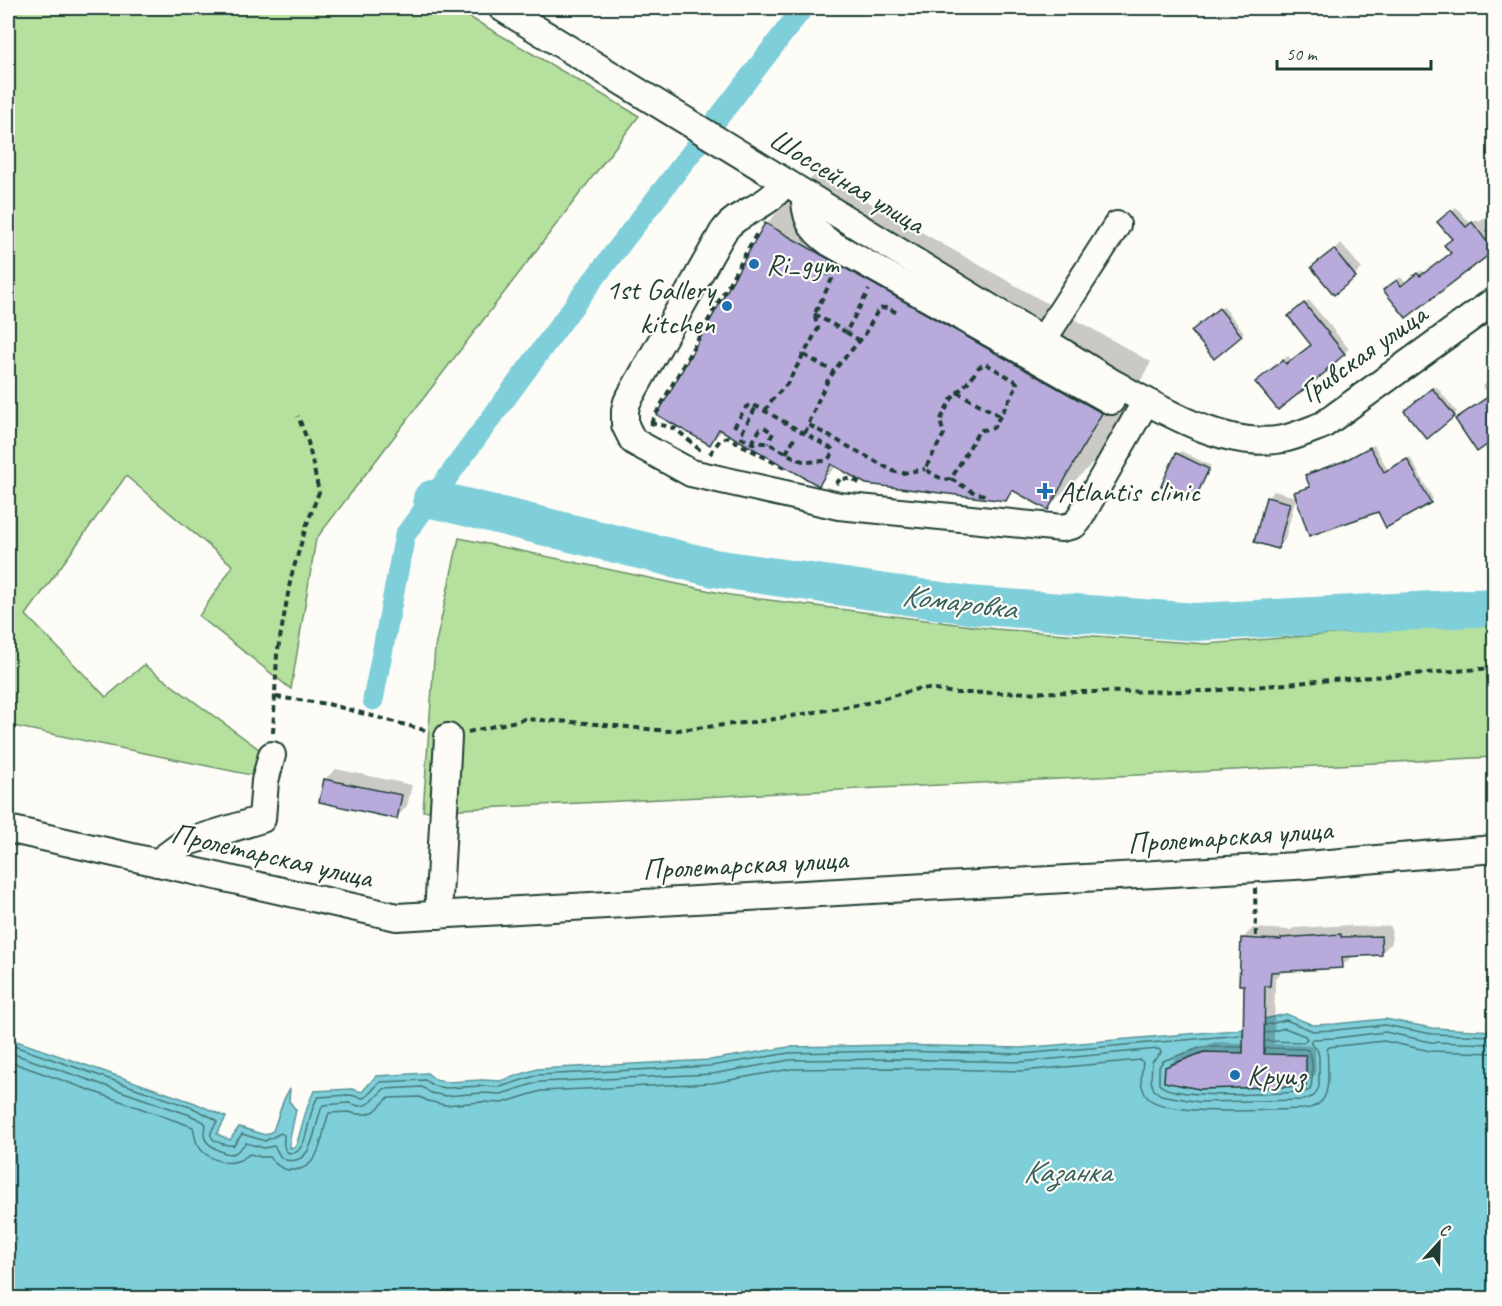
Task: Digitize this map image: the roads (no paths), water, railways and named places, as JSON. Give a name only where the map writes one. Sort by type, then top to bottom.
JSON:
[{"type":"street","name":"Шоссейная улица","points":[[502,8],[1113,383],[1148,408]]},
{"type":"street","points":[[794,188],[812,226],[830,243],[1148,408],[1074,525],[1062,528],[839,506],[691,473],[644,434],[633,441],[625,425],[627,402],[723,232],[732,223],[776,195],[794,188]]},
{"type":"street","points":[[1043,340],[1117,225]]},
{"type":"street","name":"Гривская улица","points":[[1148,408],[1232,438],[1263,441],[1300,435],[1335,417],[1494,301]]},
{"type":"street","points":[[438,915],[448,737]]},
{"type":"street","points":[[157,863],[184,843],[269,817],[265,781],[272,755]]},
{"type":"street","name":"Пролетарская улица","points":[[8,829],[397,917],[1283,867],[1494,849]]},
{"type":"water","name":"Казанка","points":[[1286,1014],[1313,1025],[1385,1019],[1432,1028],[1494,1031],[1494,1298],[8,1298],[8,1038],[195,1103],[226,1117],[217,1134],[230,1140],[239,1127],[265,1135],[273,1131],[290,1088],[289,1101],[296,1110],[290,1148],[296,1146],[314,1091],[352,1089],[362,1092],[376,1076],[427,1073],[436,1080],[447,1082],[500,1081],[537,1069],[710,1060],[789,1047],[895,1045],[1021,1048],[1247,1029],[1256,1021]],"holes":[[[1204,1052],[1306,1086],[1199,1089],[1164,1082],[1165,1067]]]},
{"type":"waterway","points":[[373,700],[405,535],[587,288],[803,8]]},
{"type":"waterway","name":"Комаровка","points":[[432,499],[714,568],[969,605],[1196,622],[1494,607]]},
{"type":"place","name":"Ri_gym","points":[[754,264]]},
{"type":"place","name":"1st Gallery kitchen","points":[[727,306]]},
{"type":"place","name":"Atlantis clinic","points":[[1045,491]]},
{"type":"place","name":"Круиз","points":[[1235,1075]]}]
